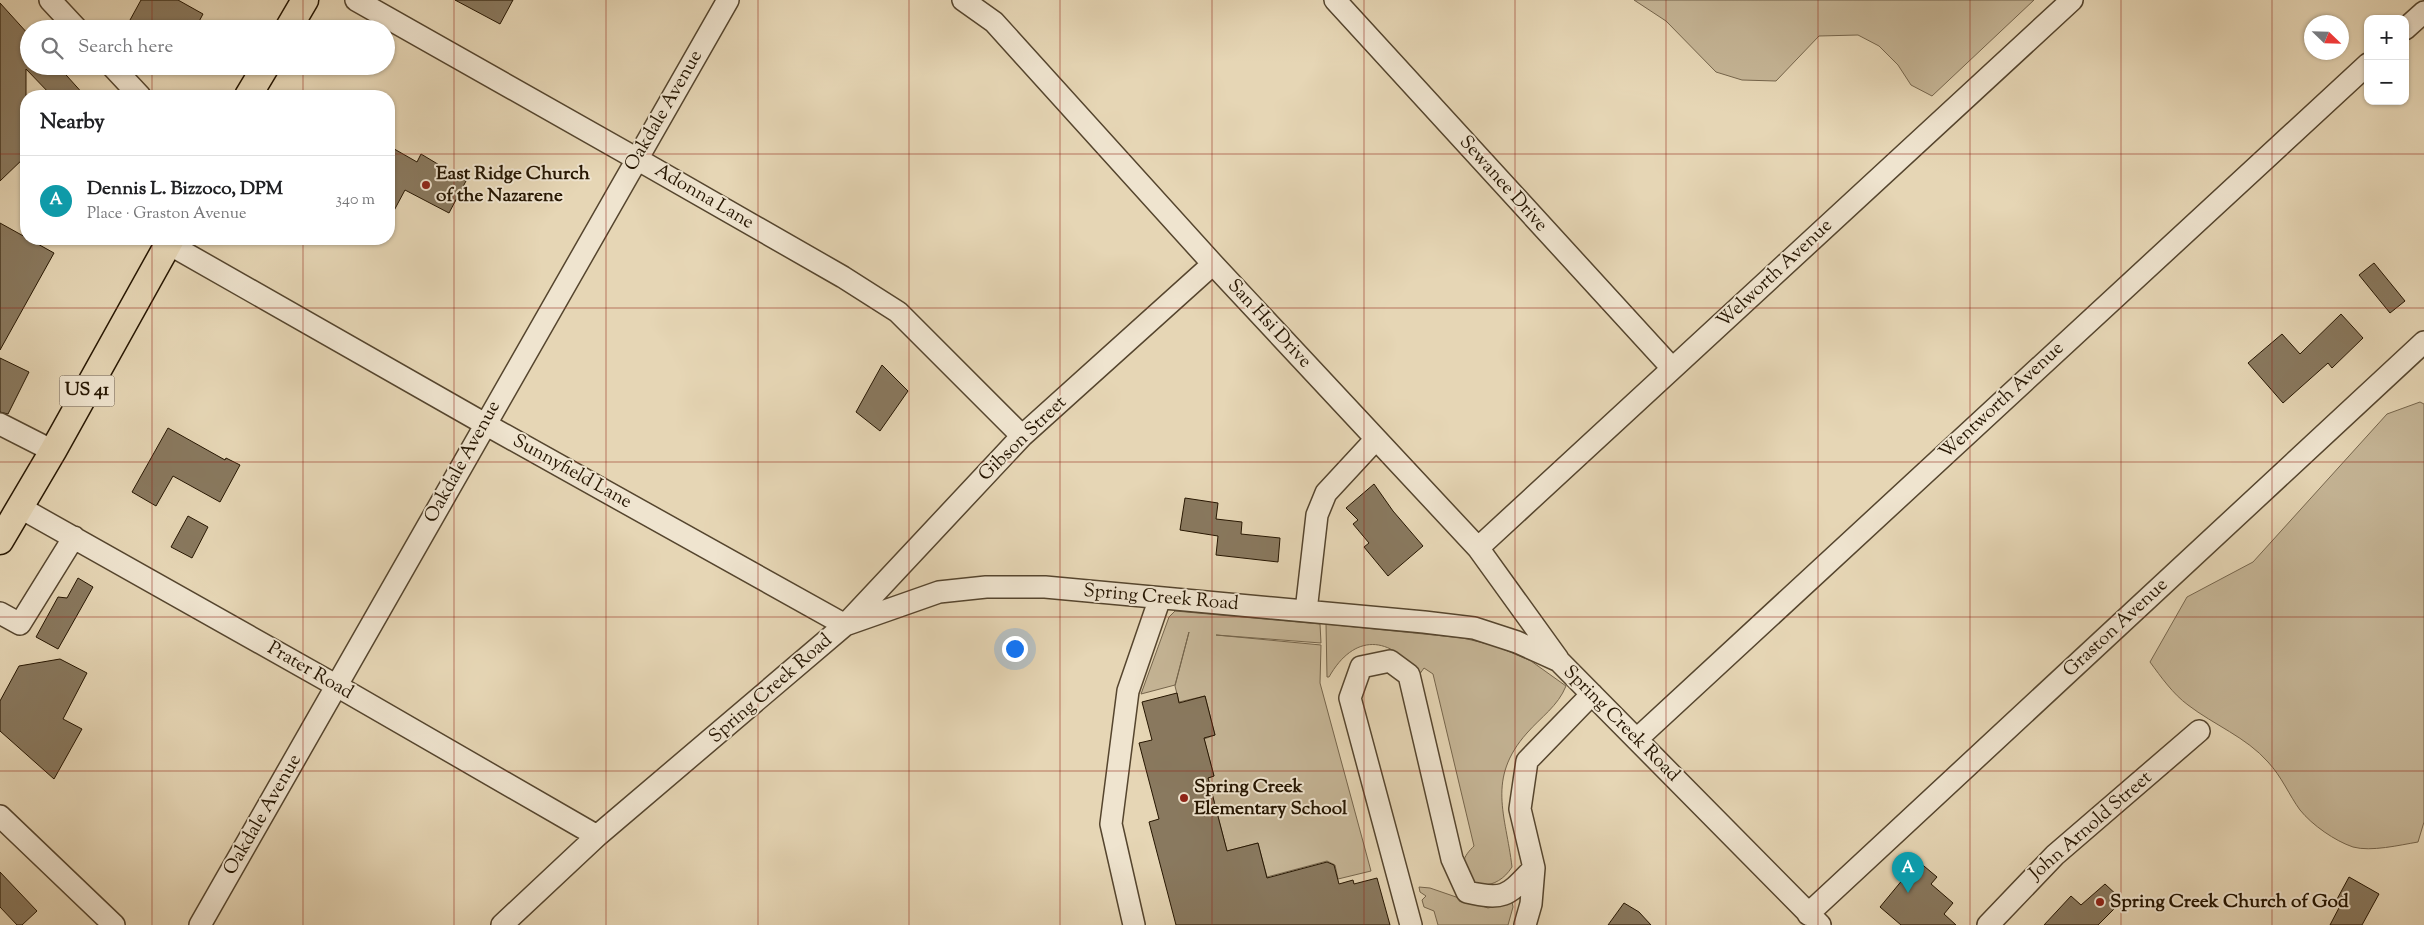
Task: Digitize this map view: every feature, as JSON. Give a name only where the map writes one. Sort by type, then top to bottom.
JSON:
[{"type":"main road","points":[[294,20],[306,0]]},
{"type":"main road","points":[[252,90],[261,75]]},
{"type":"main road","name":"US 41","points":[[0,541],[21,508],[168,245]]},
{"type":"street","points":[[50,0],[69,20]]},
{"type":"street","name":"Adonna Lane","points":[[356,0],[392,20]]},
{"type":"street","name":"Oakdale Avenue","points":[[200,925],[728,0]]},
{"type":"street","name":"San Hsi Drive","points":[[963,0],[994,22],[1213,264],[1478,548],[1559,661]]},
{"type":"street","name":"Sewanee Drive","points":[[1335,0],[1672,368]]},
{"type":"street","name":"Welworth Avenue","points":[[1478,548],[2072,0]]},
{"type":"street","points":[[2409,25],[2424,12]]},
{"type":"street","name":"Adonna Lane","points":[[395,22],[637,158],[843,277],[898,312],[1022,436]]},
{"type":"street","name":"Wentworth Avenue","points":[[1637,739],[2364,68]]},
{"type":"street","points":[[120,75],[134,90]]},
{"type":"street","name":"Sunnyfield Lane","points":[[177,245],[485,424],[845,625]]},
{"type":"street","name":"Gibson Street","points":[[845,625],[1022,436],[1213,264]]},
{"type":"street","name":"Graston Avenue","points":[[1814,919],[2424,342]]},
{"type":"street","points":[[0,424],[53,451]]},
{"type":"street","points":[[1306,611],[1317,515],[1326,492],[1376,439]]},
{"type":"street","name":"Prater Road","points":[[21,508],[337,686],[597,836]]},
{"type":"street","points":[[0,613],[20,624],[74,538]]},
{"type":"street","name":"Spring Creek Road","points":[[502,925],[597,836],[845,625],[939,592],[986,587],[1045,587],[1474,628],[1517,642],[1559,661],[1814,919]]},
{"type":"street","points":[[1134,925],[1111,824],[1128,692],[1160,598]]},
{"type":"street","points":[[1411,925],[1350,698],[1361,667],[1390,661],[1409,675],[1452,859],[1467,892],[1492,898],[1512,891],[1534,868]]},
{"type":"street","points":[[1525,925],[1531,904],[1534,868],[1520,809],[1526,761],[1592,694]]},
{"type":"street","name":"John Arnold Street","points":[[1988,925],[2054,855],[2199,731]]},
{"type":"street","points":[[0,816],[114,925]]},
{"type":"shaded area","points":[[1634,0],[2034,0],[1932,96],[1911,85],[1898,65],[1879,46],[1858,35],[1819,36],[1776,81],[1742,80],[1716,72],[1666,21]]},
{"type":"shaded area","points":[[2420,402],[2424,404],[2424,822],[2418,842],[2386,848],[2360,848],[2339,841],[2311,821],[2300,810],[2273,768],[2259,753],[2177,696],[2150,662],[2187,597],[2253,562],[2387,414]]},
{"type":"shaded area","points":[[1175,611],[1320,624],[1321,643],[1216,635],[1321,645],[1320,683],[1371,871],[1338,879],[1335,865],[1327,861],[1267,877],[1258,843],[1227,851],[1208,778],[1214,776],[1204,739],[1215,735],[1205,696],[1179,702],[1175,686],[1189,632],[1175,685],[1141,694],[1169,617]]},
{"type":"shaded area","points":[[1326,624],[1463,638],[1496,646],[1531,661],[1566,686],[1554,705],[1527,733],[1514,750],[1507,766],[1502,798],[1512,867],[1499,881],[1484,885],[1471,879],[1466,872],[1464,860],[1474,846],[1433,674],[1424,668],[1419,675],[1396,652],[1384,646],[1372,644],[1361,646],[1350,652],[1327,677]]},
{"type":"shaded area","points":[[1419,887],[1430,888],[1488,908],[1512,902],[1513,907],[1508,925],[1438,925],[1434,911],[1424,907],[1422,900],[1426,896],[1420,892]]},
{"type":"building","points":[[141,0],[178,0],[203,14],[200,20],[130,20]]},
{"type":"building","points":[[455,0],[513,0],[500,24]]},
{"type":"building","points":[[0,3],[20,25],[20,75],[26,75],[26,90],[20,90],[20,162],[0,181]]},
{"type":"building","points":[[32,75],[66,75],[80,90],[46,90]]},
{"type":"building","name":"East Ridge Church of the Nazarene","points":[[395,149],[417,162],[421,154],[466,181],[449,213],[405,190],[395,209]]},
{"type":"building","points":[[0,223],[20,234],[20,245],[40,245],[54,253],[0,350]]},
{"type":"building","points":[[2374,263],[2405,301],[2390,313],[2359,275]]},
{"type":"building","points":[[2341,314],[2363,338],[2332,368],[2328,363],[2283,403],[2248,363],[2282,334],[2300,354]]},
{"type":"building","points":[[0,358],[29,372],[8,414],[0,412]]},
{"type":"building","points":[[882,365],[908,391],[880,431],[856,412]]},
{"type":"building","points":[[168,428],[225,460],[226,458],[240,465],[220,502],[173,476],[156,506],[132,492]]},
{"type":"building","points":[[1374,484],[1393,511],[1423,546],[1388,576],[1364,547],[1369,543],[1353,524],[1358,520],[1346,508]]},
{"type":"building","points":[[1185,498],[1218,503],[1216,519],[1242,522],[1241,534],[1280,538],[1278,562],[1216,555],[1218,536],[1180,530]]},
{"type":"building","points":[[188,516],[208,527],[192,558],[171,547]]},
{"type":"building","points":[[78,578],[93,587],[58,649],[36,637],[58,597],[67,598]]},
{"type":"building","points":[[60,659],[87,673],[63,719],[82,729],[54,779],[0,731],[0,701],[19,666]]},
{"type":"building","name":"Spring Creek Elementary School","points":[[1177,693],[1179,703],[1205,696],[1215,735],[1204,738],[1214,776],[1208,778],[1227,851],[1258,843],[1267,878],[1327,862],[1334,865],[1339,884],[1353,880],[1354,884],[1377,878],[1390,925],[1176,925],[1149,822],[1159,819],[1139,743],[1152,740],[1142,702]]},
{"type":"building","points":[[1918,861],[1937,877],[1931,884],[1953,903],[1944,914],[1956,925],[1901,925],[1880,907]]},
{"type":"building","points":[[0,872],[37,911],[22,925],[17,925],[0,907]]},
{"type":"building","points":[[2349,877],[2379,894],[2362,925],[2330,925],[2341,904],[2336,901]]},
{"type":"building","name":"Spring Creek Church of God","points":[[2105,884],[2120,898],[2111,907],[2114,909],[2098,925],[2044,925],[2071,896],[2081,905]]},
{"type":"building","points":[[1624,903],[1639,912],[1651,925],[1608,925]]},
{"type":"place","name":"East Ridge Church of the Nazarene","points":[[426,185]]},
{"type":"place","name":"Spring Creek Elementary School","points":[[1184,798]]},
{"type":"place","name":"Dennis L. Bizzoco, DPM","points":[[1908,893]]},
{"type":"place","name":"Spring Creek Church of God","points":[[2100,902]]}]
